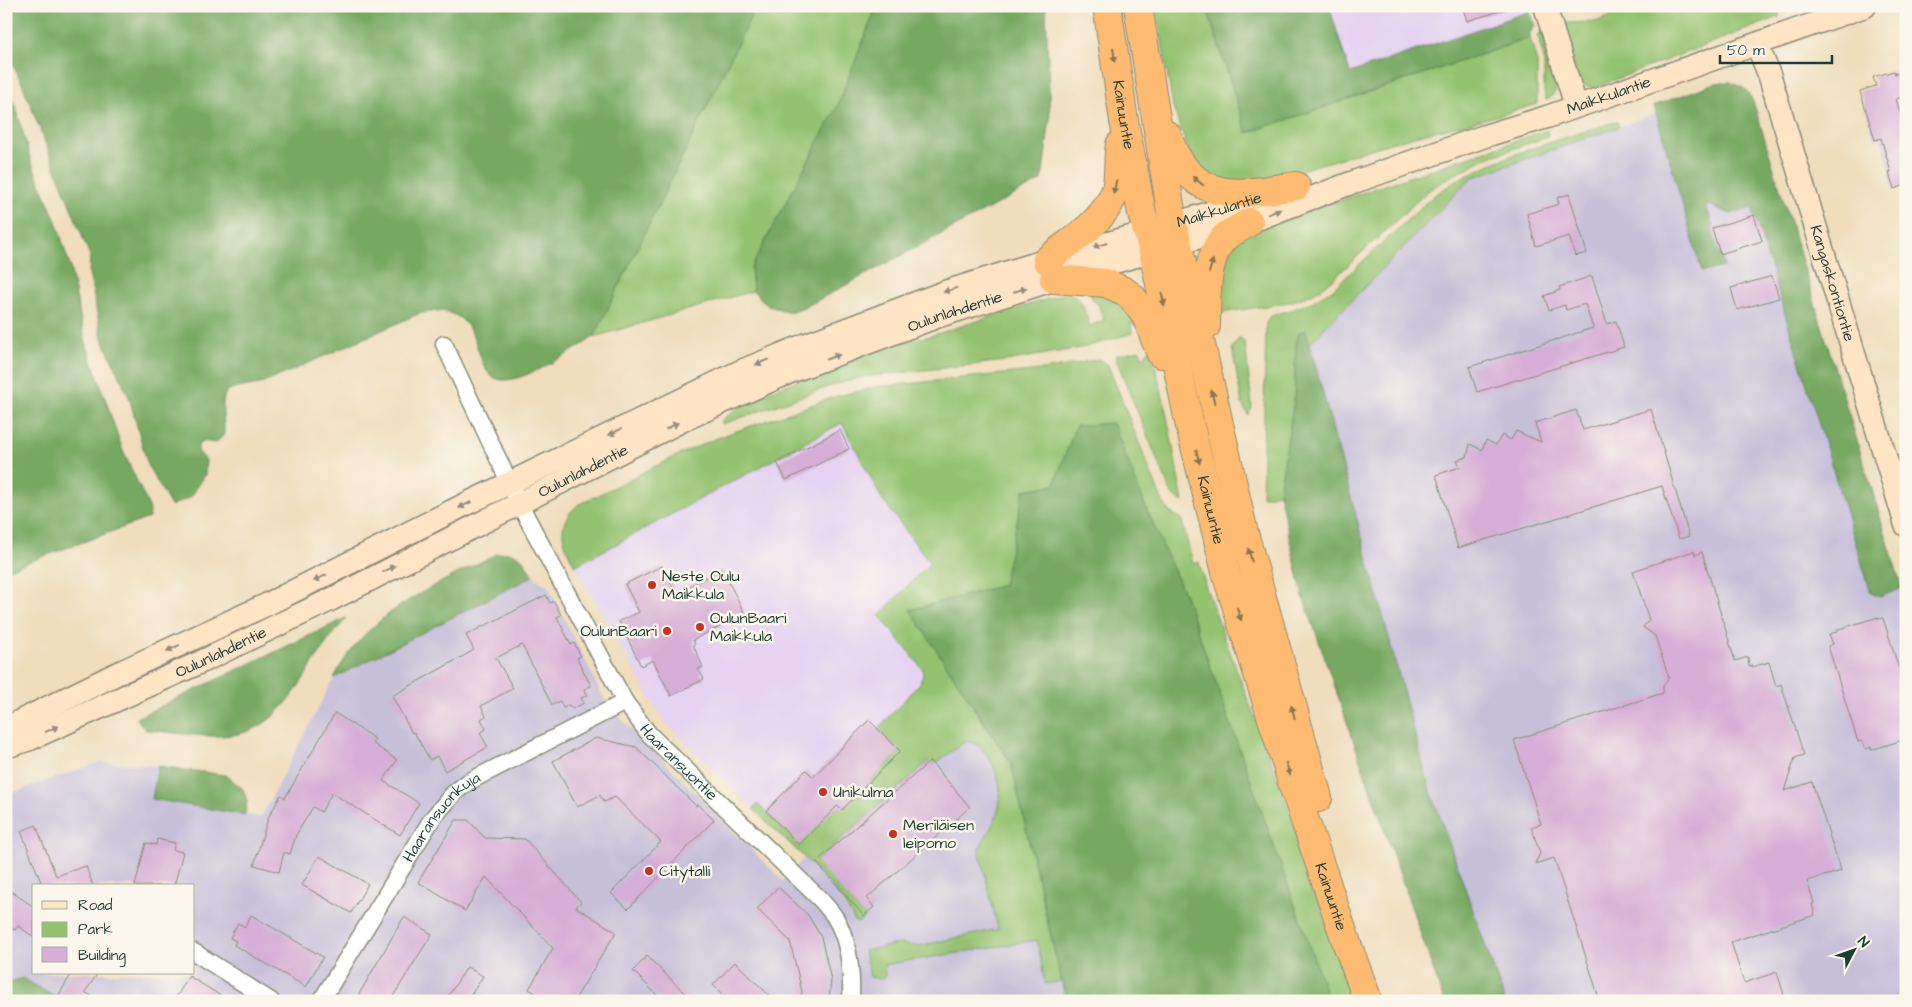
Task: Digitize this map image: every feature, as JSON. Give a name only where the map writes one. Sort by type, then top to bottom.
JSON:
[{"type":"highway","name":"Kainuuntie","points":[[1107,6],[1124,121],[1142,213],[1163,238],[1206,367],[1244,533],[1310,776],[1358,920],[1388,1001]]},
{"type":"highway","name":"Kainuuntie","points":[[1138,6],[1154,107],[1163,238],[1190,426],[1227,576],[1292,782],[1368,1001]]},
{"type":"highway","points":[[1154,107],[1178,160],[1194,179],[1206,187],[1222,192],[1240,192],[1296,186]]},
{"type":"highway","points":[[1050,270],[1106,209],[1116,190],[1118,156],[1124,121]]},
{"type":"highway","points":[[1206,367],[1206,297],[1209,274],[1215,253],[1225,237],[1249,222]]},
{"type":"highway","points":[[1050,270],[1116,286],[1132,297],[1146,316],[1190,426]]},
{"type":"main road","points":[[1545,6],[1576,106]]},
{"type":"main road","name":"Maikkulantie","points":[[1163,238],[1249,222],[1351,183],[1865,6]]},
{"type":"main road","name":"Kangaskontiontie","points":[[1757,44],[1775,95],[1904,511]]},
{"type":"main road","name":"Maikkulantie","points":[[1163,238],[1296,186],[1351,183]]},
{"type":"main road","name":"Oulunlahdentie","points":[[6,747],[30,739],[201,662],[330,600],[514,493],[739,372],[944,292],[1050,270],[1163,238]]},
{"type":"main road","name":"Oulunlahdentie","points":[[6,728],[114,675],[514,493]]},
{"type":"street","name":"Haaransuontie","points":[[444,344],[514,493],[626,702],[649,734],[821,900],[836,919],[850,963],[851,1001]]},
{"type":"street","name":"Haaransuonkuja","points":[[321,1001],[432,819],[454,793],[468,782],[483,774],[626,702]]},
{"type":"street","points":[[195,953],[271,1001]]},
{"type":"shaded area","points":[[1329,6],[1529,6],[1530,11],[1350,74]]},
{"type":"shaded area","points":[[1712,91],[1756,114],[1906,601],[1906,1001],[1505,1001],[1428,783],[1309,344],[1471,178],[1619,127]]},
{"type":"shaded area","points":[[842,423],[882,499],[930,563],[973,707],[804,858],[666,723],[575,566]]},
{"type":"shaded area","points":[[533,576],[548,586],[606,703],[783,881],[804,858],[973,707],[1011,763],[1066,1001],[55,1001],[56,999],[23,978],[6,983],[6,795],[101,762],[158,766],[152,799],[261,817],[334,678]]},
{"type":"green space","points":[[6,6],[756,6],[594,337],[547,366],[518,378],[497,379],[483,365],[476,343],[465,322],[455,315],[441,311],[432,311],[418,314],[264,383],[227,390],[223,401],[224,435],[216,443],[202,441],[198,446],[198,451],[206,460],[205,475],[191,497],[171,506],[148,466],[129,397],[102,338],[89,273],[90,256],[21,81],[6,53]]},
{"type":"green space","points":[[756,6],[877,6],[837,107],[751,268],[753,291],[594,337]]},
{"type":"green space","points":[[877,6],[1046,6],[1050,119],[1042,180],[809,305],[790,312],[768,306],[753,291],[751,268],[837,107]]},
{"type":"green space","points":[[1156,6],[1206,6],[1247,133],[1530,38],[1537,62],[1537,104],[1501,115],[1414,136],[1255,184],[1213,179],[1190,156],[1173,107]]},
{"type":"green space","points":[[1206,6],[1329,6],[1350,73],[1530,11],[1535,26],[1530,33],[1530,38],[1247,133]]},
{"type":"green space","points":[[1638,6],[1780,6],[1779,17],[1593,88],[1581,84],[1577,79],[1559,27],[1565,23],[1595,22]]},
{"type":"green space","points":[[1541,31],[1545,33],[1556,70],[1557,80],[1553,96],[1546,100],[1544,92],[1544,60],[1538,36]]},
{"type":"green space","points":[[1730,82],[1745,90],[1754,104],[1902,588],[1880,597],[1871,593],[1752,207],[1731,214],[1706,204],[1724,267],[1702,272],[1654,106],[1715,83]]},
{"type":"green space","points":[[6,85],[16,107],[31,161],[56,221],[70,266],[85,340],[123,451],[150,509],[149,518],[6,570]]},
{"type":"green space","points":[[1617,121],[1619,127],[1471,178],[1309,344],[1306,330],[1300,333],[1296,340],[1294,401],[1279,493],[1262,497],[1266,323],[1270,316],[1294,309],[1332,290],[1432,197],[1452,183],[1497,161]]},
{"type":"green space","points":[[1548,130],[1548,136],[1484,159],[1429,190],[1325,286],[1310,295],[1290,302],[1221,313],[1217,276],[1233,243],[1273,223]]},
{"type":"green space","points":[[1090,292],[1112,294],[1141,327],[1131,323],[1132,333],[1086,347],[1006,361],[863,377],[834,385],[723,424],[721,422],[744,404],[768,392],[881,347],[930,336],[1063,294],[1070,294],[1079,299],[1090,326],[1104,320],[1099,306],[1092,298]]},
{"type":"green space","points":[[1306,330],[1428,783],[1505,1001],[1444,1001],[1302,593],[1279,493],[1294,401],[1296,340],[1300,332]]},
{"type":"green space","points":[[1239,338],[1245,343],[1252,406],[1248,415],[1242,404],[1232,348]]},
{"type":"green space","points":[[1150,349],[1165,406],[1183,502],[1173,496],[1169,488],[1117,362],[1116,355],[1140,350],[1143,358]]},
{"type":"green space","points":[[1099,359],[1108,365],[1161,498],[1169,512],[1181,518],[1193,563],[1199,562],[1207,591],[1281,787],[1352,1001],[1329,1001],[1184,593],[1146,508],[1113,423],[1076,426],[1054,485],[1024,490],[973,707],[1011,763],[1061,981],[1045,984],[1037,940],[884,965],[885,976],[881,979],[870,977],[864,951],[898,944],[918,946],[998,929],[979,850],[997,813],[1000,787],[992,763],[978,745],[965,742],[933,765],[929,761],[816,861],[864,916],[865,918],[858,923],[855,922],[846,906],[823,876],[753,809],[758,804],[799,844],[837,806],[842,810],[900,751],[878,729],[920,683],[923,675],[922,668],[879,615],[930,563],[882,499],[842,423],[575,566],[564,541],[563,527],[570,512],[578,505],[676,456],[717,438],[837,396],[877,387],[1050,369]]},
{"type":"green space","points":[[1113,423],[1146,508],[1184,593],[1329,1001],[1066,1001],[1011,763],[910,610],[1003,585],[1024,490],[1054,485],[1076,426]]},
{"type":"green space","points":[[509,552],[522,558],[533,576],[334,678],[348,655],[383,618],[426,590],[496,554]]},
{"type":"green space","points":[[346,618],[326,644],[294,693],[271,718],[258,727],[241,733],[222,736],[194,735],[146,730],[136,718]]},
{"type":"green space","points":[[158,766],[226,775],[243,789],[247,801],[245,815],[152,799]]},
{"type":"green space","points":[[23,978],[56,998],[55,1001],[6,1001],[6,983]]},
{"type":"building","points":[[1462,6],[1506,6],[1506,9],[1467,21]]},
{"type":"building","points":[[1894,71],[1895,74],[1906,71],[1906,96],[1896,99],[1906,131],[1906,185],[1894,189],[1881,138],[1875,140],[1860,91],[1876,86],[1873,77]]},
{"type":"building","points":[[1569,194],[1587,253],[1575,256],[1569,236],[1536,246],[1527,214],[1559,204],[1557,198]]},
{"type":"building","points":[[1754,215],[1762,241],[1720,254],[1712,228]]},
{"type":"building","points":[[1592,276],[1607,324],[1616,321],[1624,347],[1477,392],[1469,367],[1593,328],[1585,304],[1566,310],[1565,305],[1549,310],[1544,296],[1560,290],[1559,287]]},
{"type":"building","points":[[1772,276],[1779,298],[1737,310],[1731,288]]},
{"type":"building","points":[[1651,409],[1689,536],[1679,539],[1662,486],[1458,548],[1436,475],[1460,467],[1457,460],[1467,457],[1470,444],[1482,450],[1486,440],[1496,445],[1502,435],[1511,440],[1516,431],[1541,442],[1535,423],[1576,410],[1583,430]]},
{"type":"building","points":[[840,430],[849,449],[786,480],[777,462]]},
{"type":"building","points":[[1694,551],[1695,555],[1702,552],[1735,661],[1748,657],[1749,666],[1752,665],[1752,667],[1769,662],[1776,686],[1781,684],[1804,755],[1795,758],[1784,791],[1812,782],[1841,871],[1807,881],[1814,903],[1812,904],[1815,915],[1731,942],[1744,983],[1777,972],[1786,1001],[1600,1001],[1554,858],[1535,864],[1540,853],[1531,827],[1541,824],[1514,740],[1663,693],[1663,685],[1669,678],[1655,636],[1643,627],[1649,620],[1633,571]]},
{"type":"building","name":"OulunBaari","points":[[662,566],[676,593],[722,569],[745,614],[693,640],[695,644],[693,645],[703,667],[698,669],[704,679],[671,696],[653,660],[641,666],[619,621],[639,612],[625,584]]},
{"type":"building","points":[[546,595],[550,603],[554,601],[561,615],[557,617],[571,645],[574,643],[581,656],[577,658],[591,686],[584,689],[588,695],[581,698],[584,703],[572,709],[569,705],[563,708],[560,701],[552,705],[522,645],[496,658],[513,688],[481,706],[486,716],[481,719],[486,729],[480,733],[488,747],[445,771],[437,756],[430,760],[414,732],[412,733],[392,696],[474,650],[466,635]]},
{"type":"building","points":[[1878,617],[1878,619],[1883,618],[1906,691],[1906,739],[1871,750],[1871,747],[1865,749],[1863,741],[1858,742],[1828,646],[1833,644],[1829,634]]},
{"type":"building","points":[[335,713],[375,739],[372,743],[397,760],[383,781],[419,803],[400,835],[332,793],[321,812],[313,807],[296,835],[290,854],[284,852],[279,872],[254,865],[268,818],[281,795],[285,798]]},
{"type":"building","name":"Unikulma","points":[[869,720],[900,751],[842,810],[837,806],[799,845],[766,811],[806,770],[813,777]]},
{"type":"building","points":[[596,738],[636,747],[696,806],[697,804],[714,820],[628,909],[611,893],[661,842],[615,797],[604,802],[600,795],[577,807],[553,761]]},
{"type":"building","name":"Meriläisen leipomo","points":[[930,761],[970,807],[867,898],[874,907],[864,916],[816,862]]},
{"type":"building","points":[[456,820],[468,820],[485,838],[525,839],[581,902],[576,907],[616,932],[574,1001],[548,1001],[529,989],[553,948],[486,877],[465,911],[418,882]]},
{"type":"building","points":[[36,825],[56,876],[86,866],[92,884],[35,884],[41,882],[21,831]]},
{"type":"building","points":[[157,839],[175,843],[173,850],[183,852],[175,884],[136,884],[146,843],[156,845]]},
{"type":"building","points":[[319,856],[368,884],[351,913],[302,885]]},
{"type":"building","points":[[778,887],[808,915],[821,937],[831,980],[829,1001],[798,1001],[802,992],[790,941],[757,909]]},
{"type":"building","points":[[6,888],[32,906],[32,936],[18,926],[15,930],[6,924]]},
{"type":"building","points":[[251,915],[323,957],[306,987],[234,945],[236,941],[230,938],[238,923],[245,927]]},
{"type":"building","points":[[404,917],[432,934],[390,1001],[355,1001]]},
{"type":"building","points":[[647,956],[693,1001],[663,1001],[633,971]]},
{"type":"building","points":[[735,962],[775,1001],[729,1001],[713,985]]},
{"type":"building","points":[[467,967],[483,976],[467,1001],[445,1001]]},
{"type":"building","points":[[71,974],[97,974],[85,992],[100,1001],[55,1001]]},
{"type":"building","points":[[189,976],[229,1001],[174,1001]]},
{"type":"place","name":"Neste Oulu Maikkula","points":[[652,585]]},
{"type":"place","name":"OulunBaari Maikkula","points":[[700,627]]},
{"type":"place","name":"OulunBaari","points":[[667,631]]},
{"type":"place","name":"Unikulma","points":[[823,792]]},
{"type":"place","name":"Meriläisen leipomo","points":[[893,834]]},
{"type":"place","name":"Citytalli","points":[[649,871]]}]
